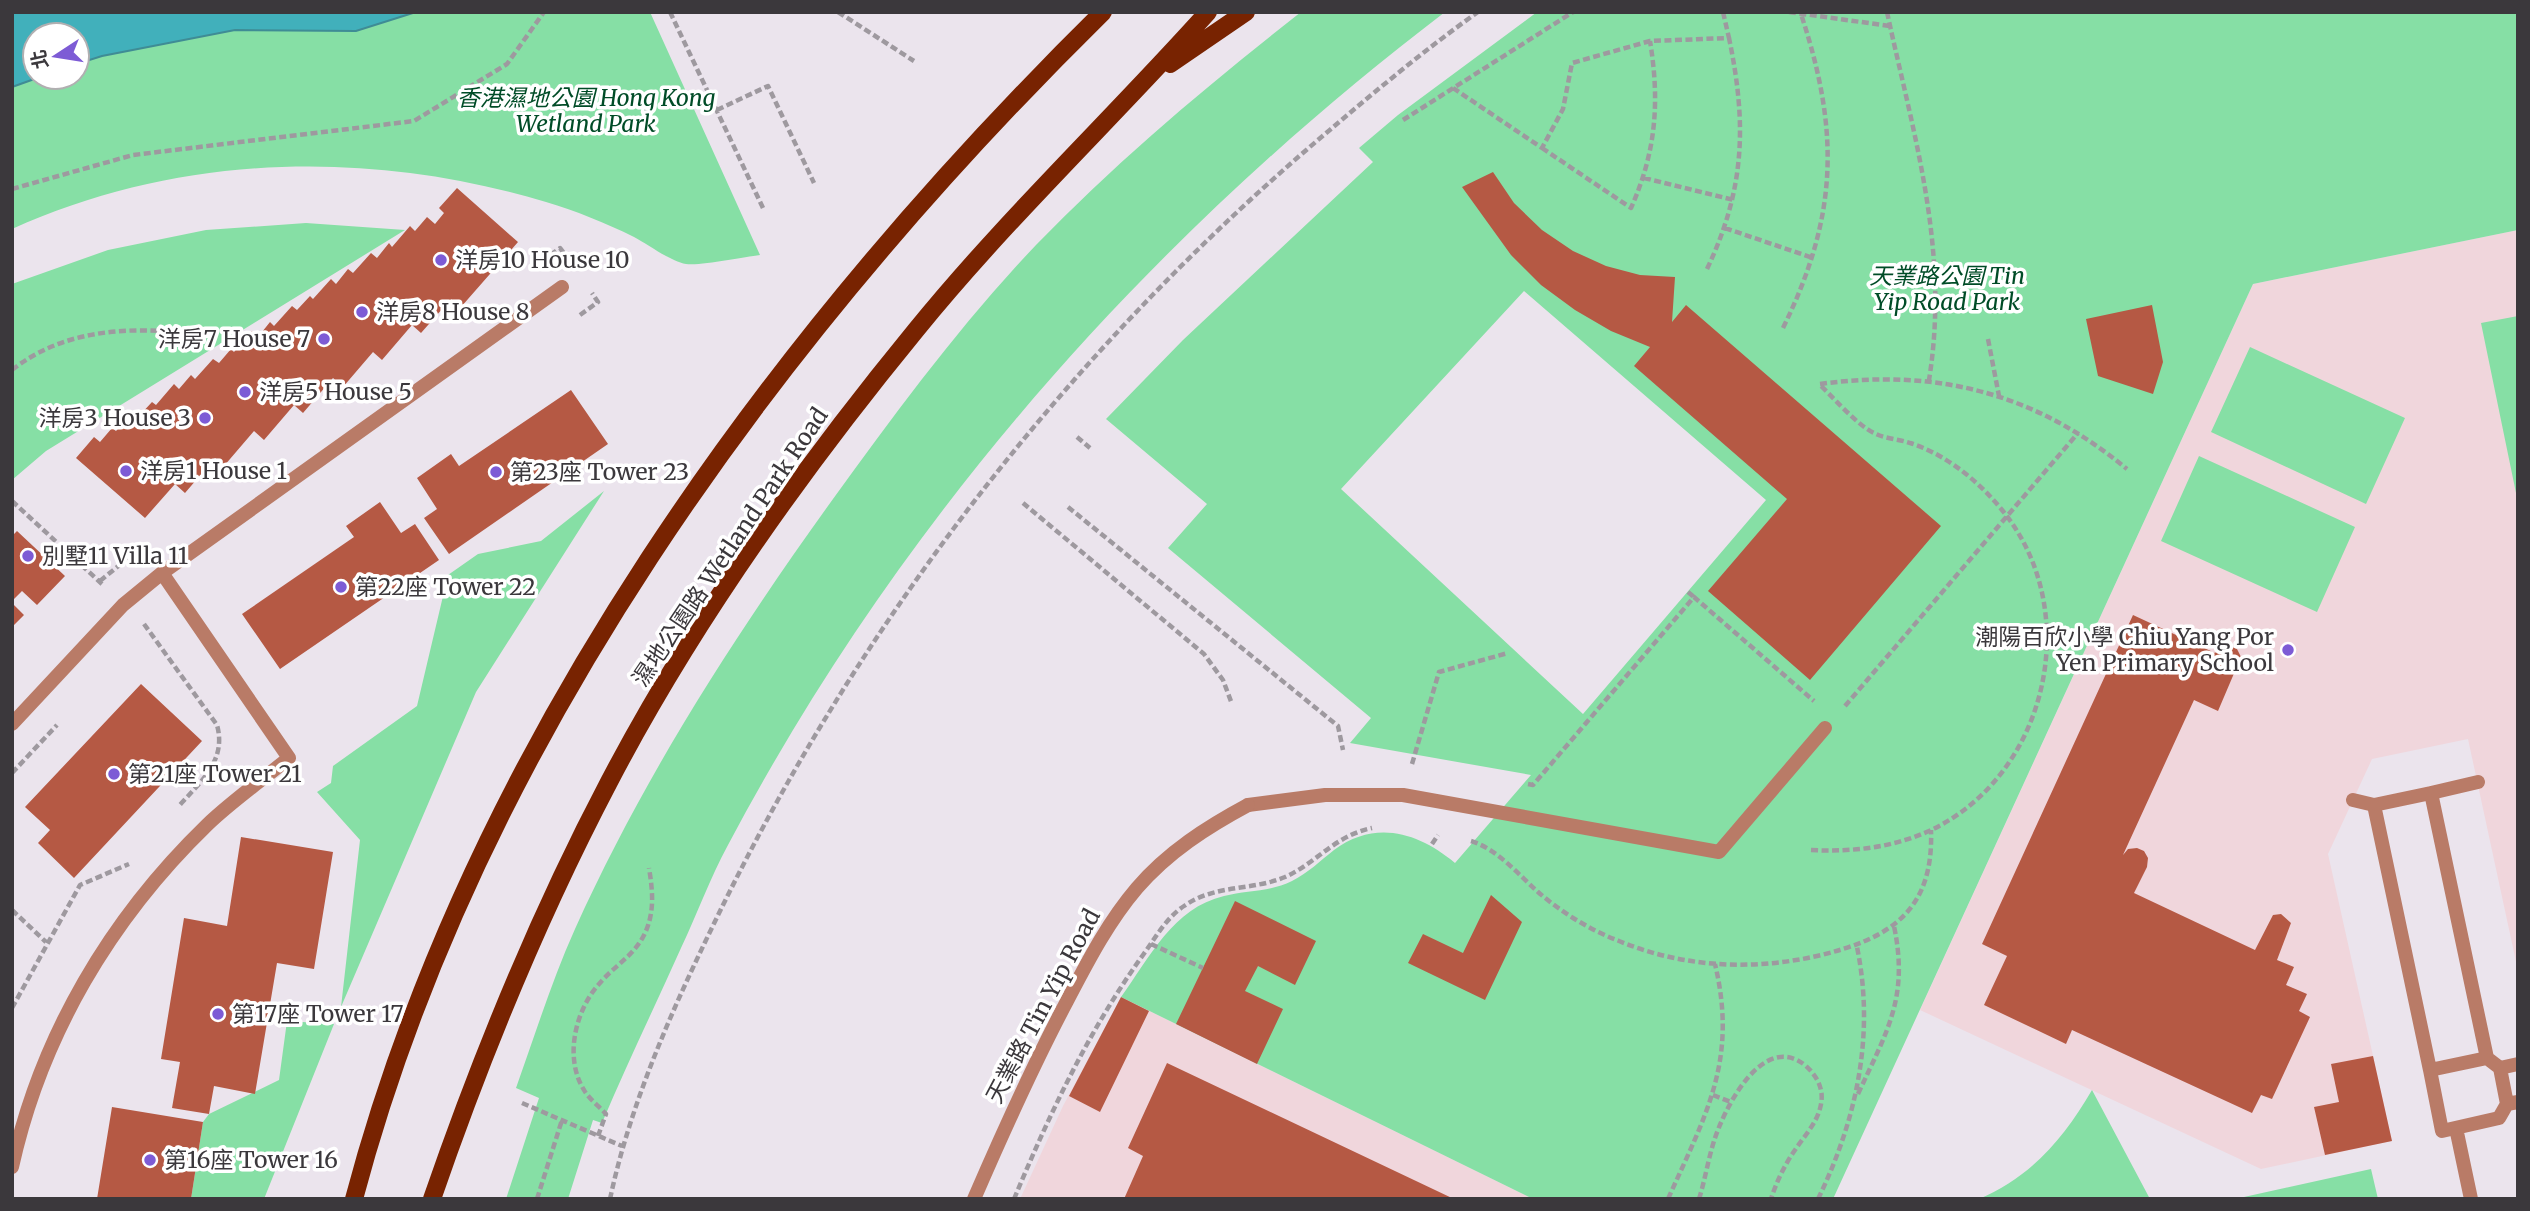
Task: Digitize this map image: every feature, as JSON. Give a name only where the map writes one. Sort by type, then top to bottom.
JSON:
[{"type":"main road","points":[[354,1199],[411,1023],[470,882],[537,746],[614,614],[774,381],[855,279],[940,180],[1103,12]]},
{"type":"main road","name":"濕地公園路 Wetland Park Road","points":[[432,1199],[544,916],[609,781],[681,657],[830,439],[916,330],[998,233],[1147,80],[1208,12]]},
{"type":"main road","points":[[1147,80],[1246,12]]},
{"type":"street","points":[[12,724],[123,605],[162,573],[562,287]]},
{"type":"street","points":[[12,1167],[43,1065],[74,998],[112,936],[157,877],[208,824],[289,758],[162,573]]},
{"type":"street","name":"天業路 Tin Yip Road","points":[[974,1199],[1052,1029],[1111,922],[1139,886],[1171,854],[1208,827],[1248,805],[1325,795],[1403,795],[1719,852],[1829,723]]},
{"type":"street","points":[[2353,800],[2374,805],[2478,782]]},
{"type":"street","points":[[2374,805],[2442,1130],[2456,1128],[2499,1118],[2512,1103],[2500,1068],[2487,1058],[2431,793]]},
{"type":"street","points":[[2430,1070],[2487,1058]]},
{"type":"street","points":[[2500,1068],[2518,1064]]},
{"type":"street","points":[[2456,1128],[2471,1199]]},
{"type":"path","points":[[12,189],[133,155],[414,121],[507,64],[544,12]]},
{"type":"path","points":[[670,12],[763,208]]},
{"type":"path","points":[[838,12],[915,61]]},
{"type":"path","points":[[610,1199],[625,1133],[699,954],[750,850],[853,671],[972,503],[1054,402],[1199,248],[1286,166],[1377,90],[1478,12]]},
{"type":"path","points":[[1402,120],[1573,12]]},
{"type":"path","points":[[1707,269],[1734,200],[1742,125],[1739,88],[1723,12]]},
{"type":"path","points":[[1788,12],[1890,26]]},
{"type":"path","points":[[1887,12],[1933,234],[1937,320],[1929,380]]},
{"type":"path","points":[[1783,328],[1813,258],[1826,200],[1829,154],[1820,75],[1801,14]]},
{"type":"path","points":[[1542,148],[1563,108],[1572,63],[1650,41],[1729,38]]},
{"type":"path","points":[[1453,88],[1631,208],[1644,178],[1657,115],[1657,82],[1650,41]]},
{"type":"path","points":[[717,110],[768,86],[814,183]]},
{"type":"path","points":[[1644,178],[1734,200]]},
{"type":"path","points":[[1725,228],[1813,258]]},
{"type":"path","points":[[560,248],[568,259]]},
{"type":"path","points":[[575,318],[598,302],[590,291]]},
{"type":"path","points":[[12,370],[43,351],[72,338],[112,331],[164,331]]},
{"type":"path","points":[[1988,339],[1999,396]]},
{"type":"path","points":[[1811,850],[1872,849],[1931,830],[1963,811],[1990,786],[2031,725],[2042,691],[2048,654],[2047,618],[2040,581],[2026,547],[2007,516],[1980,485],[1948,462],[1912,444],[1873,433],[1819,384],[1892,378],[1929,380],[1999,396],[2040,411],[2078,433],[2127,469]]},
{"type":"path","points":[[1688,592],[1829,723],[2078,433]]},
{"type":"path","points":[[1077,437],[1090,448]]},
{"type":"path","points":[[12,501],[148,627],[217,725],[220,738],[216,762],[175,811]]},
{"type":"path","points":[[1023,503],[1204,654],[1223,680],[1232,704]]},
{"type":"path","points":[[1068,507],[1338,726],[1343,750]]},
{"type":"path","points":[[1524,784],[1533,785],[1694,597]]},
{"type":"path","points":[[138,637],[181,601]]},
{"type":"path","points":[[1412,764],[1439,672],[1508,653]]},
{"type":"path","points":[[12,773],[66,715]]},
{"type":"path","points":[[1014,1199],[1084,1045],[1111,999],[1169,918],[1203,895],[1226,888],[1274,881],[1301,868],[1332,843],[1354,832],[1377,827]]},
{"type":"path","points":[[1462,839],[1474,842],[1506,863],[1540,894],[1598,931],[1661,956],[1715,964],[1750,965],[1793,961],[1857,947],[1894,926],[1921,892],[1932,851],[1931,830]]},
{"type":"path","points":[[1427,833],[1450,837]]},
{"type":"path","points":[[1432,844],[1438,835]]},
{"type":"path","points":[[12,1009],[79,885],[131,863]]},
{"type":"path","points":[[598,1136],[606,1114],[583,1090],[576,1068],[574,1045],[577,1022],[599,983],[632,953],[644,934],[651,913],[653,890],[649,868]]},
{"type":"path","points":[[12,911],[46,942]]},
{"type":"path","points":[[1818,1199],[1852,1107],[1889,1027],[1900,994],[1901,960],[1894,926]]},
{"type":"path","points":[[1151,944],[1203,968]]},
{"type":"path","points":[[1852,1107],[1861,1073],[1866,1037],[1863,977],[1857,947]]},
{"type":"path","points":[[1668,1199],[1713,1095],[1723,1051],[1724,1021],[1715,964]]},
{"type":"path","points":[[1699,1199],[1714,1141],[1731,1102],[1756,1068],[1769,1059],[1784,1057],[1800,1062],[1812,1072],[1820,1085],[1822,1101],[1818,1117],[1793,1153],[1771,1199]]},
{"type":"path","points":[[1713,1095],[1731,1102]]},
{"type":"path","points":[[522,1103],[622,1146]]},
{"type":"path","points":[[537,1199],[562,1120]]},
{"type":"shaded area","name":"潮陽百欣小學 Chiu Yang Por Yen Primary School","points":[[2518,230],[2518,971],[2468,739],[2372,759],[2328,854],[2392,1141],[2261,1169],[1920,1010],[2253,284]]},
{"type":"shaded area","points":[[1121,997],[1533,1199],[1020,1199],[1063,1106]]},
{"type":"green space","name":"香港濕地公園 Hong Kong Wetland Park","points":[[12,12],[650,12],[760,255],[712,263],[686,264],[613,227],[546,202],[479,185],[412,173],[344,167],[276,167],[209,173],[142,185],[76,204],[12,229]]},
{"type":"green space","points":[[1301,12],[1445,12],[1337,99],[1233,191],[1134,288],[1041,390],[954,496],[872,608],[797,724],[728,845],[602,1123],[593,1120],[568,1199],[506,1199],[539,1098],[516,1088],[567,948],[631,816],[726,654],[833,499],[905,401],[1008,275],[1131,153]]},
{"type":"green space","name":"天業路公園 Tin Yip Road Park","points":[[1537,12],[2518,12],[2518,230],[2253,284],[1833,1199],[1533,1199],[1121,997],[1164,936],[1190,911],[1206,902],[1284,885],[1350,840],[1366,835],[1397,834],[1412,838],[1427,844],[1455,863],[1531,775],[1350,743],[1371,718],[1168,548],[1207,504],[1106,419],[1183,340],[1373,162],[1359,148],[1398,115]],"holes":[[[1524,291],[1766,500],[1583,714],[1341,489]]]},
{"type":"green space","points":[[306,223],[405,230],[46,451],[12,480],[12,284],[108,250],[206,230]]},
{"type":"green space","points":[[2518,316],[2518,492],[2516,493],[2481,323]]},
{"type":"green space","points":[[2250,347],[2405,418],[2366,504],[2211,432]]},
{"type":"green space","points":[[2199,456],[2355,527],[2317,612],[2161,541]]},
{"type":"green space","points":[[604,491],[476,692],[341,1007],[360,840],[317,792],[331,783],[333,766],[417,706],[448,575],[478,554],[541,541]]},
{"type":"green space","points":[[287,1021],[334,1024],[264,1199],[191,1199],[203,1122],[209,1114],[279,1080]]},
{"type":"green space","points":[[2092,1090],[2150,1199],[1979,1199],[1998,1190],[2030,1168],[2058,1140]]},
{"type":"green space","points":[[2371,1169],[2378,1199],[2235,1199]]},
{"type":"water","points":[[12,12],[416,12],[356,31],[235,30],[91,60],[91,21],[21,21],[21,84],[12,87]]},
{"type":"building","points":[[1493,172],[1514,203],[1542,230],[1573,251],[1606,266],[1640,275],[1675,277],[1672,322],[1686,305],[1941,526],[1810,680],[1708,591],[1787,499],[1634,366],[1650,347],[1611,331],[1575,310],[1541,285],[1511,255],[1462,187]]},
{"type":"building","points":[[457,188],[518,242],[461,307],[451,299],[421,333],[412,325],[382,360],[373,352],[343,387],[333,378],[303,413],[294,405],[264,440],[254,431],[224,466],[215,458],[185,493],[175,484],[145,518],[76,458],[94,437],[100,442],[112,428],[116,431],[135,411],[139,416],[152,402],[156,405],[174,384],[179,389],[191,375],[195,379],[213,359],[219,363],[231,349],[234,352],[252,331],[258,337],[270,322],[274,326],[292,306],[297,310],[310,296],[313,299],[331,279],[336,284],[348,269],[353,273],[371,253],[377,258],[389,243],[392,247],[410,226],[415,231],[427,217],[435,224],[444,213],[439,208]]},
{"type":"building","points":[[2152,305],[2163,362],[2153,394],[2098,376],[2086,319]]},
{"type":"building","name":"第23座 Tower 23","points":[[571,390],[608,444],[449,554],[424,518],[437,509],[417,478],[451,454],[459,466]]},
{"type":"building","name":"第22座 Tower 22","points":[[380,502],[401,533],[415,524],[439,560],[280,669],[242,614],[354,537],[346,526]]},
{"type":"building","name":"別墅11 Villa 11","points":[[17,531],[65,576],[37,605],[22,591],[12,601],[12,536]]},
{"type":"building","name":"別墅11 Villa 11","points":[[12,603],[24,615],[12,627]]},
{"type":"building","points":[[2133,615],[2215,653],[2221,647],[2237,649],[2241,657],[2218,711],[2194,700],[2123,855],[2128,849],[2137,848],[2144,851],[2148,858],[2147,867],[2134,893],[2255,950],[2273,915],[2281,914],[2291,923],[2277,960],[2294,967],[2286,985],[2307,994],[2299,1011],[2310,1017],[2272,1099],[2261,1095],[2252,1113],[2072,1030],[2066,1044],[1984,1005],[2007,956],[1982,944]]},
{"type":"building","name":"第21座 Tower 21","points":[[141,684],[202,741],[74,878],[38,843],[50,830],[25,807]]},
{"type":"building","name":"第17座 Tower 17","points":[[241,837],[333,852],[314,969],[277,963],[255,1094],[214,1086],[209,1114],[172,1108],[180,1062],[161,1059],[184,918],[227,926]]},
{"type":"building","points":[[1491,895],[1522,922],[1485,1000],[1408,963],[1423,934],[1463,953]]},
{"type":"building","points":[[1235,901],[1316,941],[1295,985],[1258,966],[1245,991],[1283,1009],[1257,1064],[1176,1024]]},
{"type":"building","points":[[1121,997],[1149,1011],[1100,1112],[1069,1096]]},
{"type":"building","points":[[2373,1056],[2392,1141],[2325,1155],[2314,1107],[2339,1102],[2331,1064]]},
{"type":"building","points":[[1167,1063],[1454,1199],[1124,1199],[1143,1156],[1128,1148]]},
{"type":"building","name":"第16座 Tower 16","points":[[112,1107],[203,1122],[191,1199],[97,1199]]},
{"type":"place","name":"洋房10 House 10","points":[[441,260]]},
{"type":"place","name":"洋房8 House 8","points":[[362,312]]},
{"type":"place","name":"洋房7 House 7","points":[[324,339]]},
{"type":"place","name":"洋房5 House 5","points":[[245,392]]},
{"type":"place","name":"洋房3 House 3","points":[[205,418]]},
{"type":"place","name":"洋房1 House 1","points":[[126,471]]},
{"type":"place","name":"第23座 Tower 23","points":[[496,472]]},
{"type":"place","name":"別墅11 Villa 11","points":[[28,556]]},
{"type":"place","name":"第22座 Tower 22","points":[[341,587]]},
{"type":"place","name":"潮陽百欣小學 Chiu Yang Por Yen Primary School","points":[[2288,650]]},
{"type":"place","name":"第21座 Tower 21","points":[[114,774]]},
{"type":"place","name":"第17座 Tower 17","points":[[218,1014]]},
{"type":"place","name":"第16座 Tower 16","points":[[150,1160]]}]
